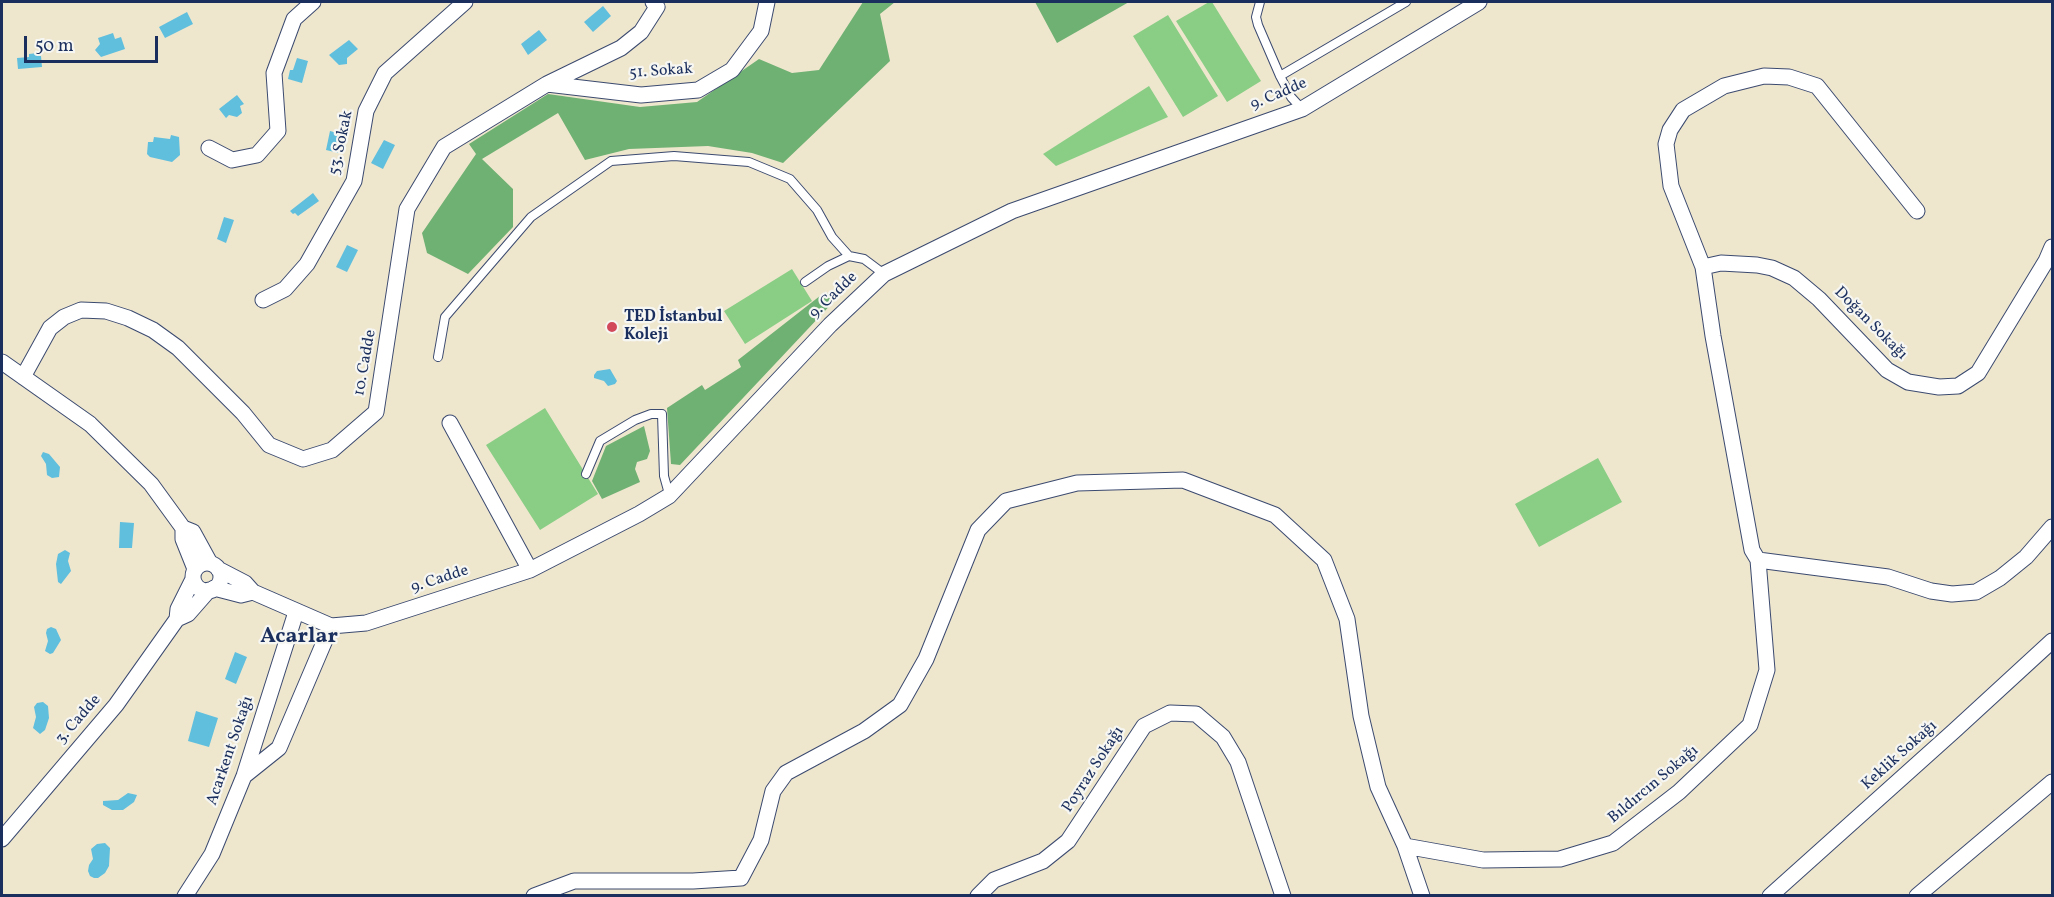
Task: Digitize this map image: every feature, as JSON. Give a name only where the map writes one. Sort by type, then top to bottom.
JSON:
[{"type":"street","points":[[209,148],[232,160],[257,155],[278,131],[274,74],[294,19],[313,2]]},
{"type":"street","name":"53. Sokak","points":[[263,300],[285,289],[307,264],[354,181],[366,111],[385,73],[465,2]]},
{"type":"street","name":"51. Sokak","points":[[547,84],[641,95],[698,90],[732,70],[761,31],[767,2]]},
{"type":"street","name":"9. Cadde","points":[[253,592],[331,626],[366,623],[530,570],[669,496],[830,325],[884,274],[1012,211],[1302,109],[1479,2]]},
{"type":"street","name":"10. Cadde","points":[[23,377],[50,328],[64,317],[81,310],[106,311],[153,330],[178,348],[243,413],[269,445],[303,459],[332,450],[376,412],[407,209],[444,147],[547,84],[621,48],[641,32],[656,3]]},
{"type":"street","name":"Bıldırcın Sokağı","points":[[1405,846],[1483,860],[1560,859],[1613,843],[1679,792],[1750,725],[1767,670],[1758,560],[1752,550],[1713,336],[1703,267],[1671,186],[1666,144],[1670,130],[1683,110],[1724,86],[1764,76],[1789,77],[1817,86],[1917,211]]},
{"type":"street","name":"Doğan Sokağı","points":[[1703,267],[1721,263],[1757,265],[1772,268],[1794,278],[1820,299],[1887,370],[1908,382],[1939,387],[1958,386],[1978,373],[2041,270],[2052,247]]},
{"type":"street","points":[[2,362],[90,424],[151,484],[183,528],[193,532],[204,570],[198,588],[241,596],[253,592],[245,583],[204,570]]},
{"type":"street","points":[[450,423],[530,570]]},
{"type":"street","points":[[534,896],[574,880],[693,881],[741,878],[761,840],[773,791],[786,773],[864,731],[900,705],[926,659],[978,530],[999,508],[1006,501],[1077,483],[1122,480],[1183,480],[1275,515],[1324,560],[1347,619],[1361,716],[1378,787],[1405,846],[1422,896]]},
{"type":"street","points":[[1758,560],[1888,577],[1931,591],[1952,594],[1976,592],[2000,578],[2026,557],[2052,527]]},
{"type":"street","points":[[177,619],[188,614],[220,580],[204,570]]},
{"type":"street","points":[[177,619],[178,609],[204,570]]},
{"type":"street","name":"Acarkent Sokağı","points":[[185,896],[212,854],[244,776],[296,612]]},
{"type":"street","name":"3. Cadde","points":[[2,839],[116,705],[177,619]]},
{"type":"street","points":[[244,776],[279,748],[331,626]]},
{"type":"street","name":"Keklik Sokağı","points":[[1770,896],[2052,641]]},
{"type":"street","name":"Poyraz Sokağı","points":[[978,896],[994,880],[1044,861],[1068,841],[1144,726],[1170,713],[1196,714],[1223,737],[1233,753],[1283,896]]},
{"type":"street","points":[[1917,896],[2052,782]]},
{"type":"lane","points":[[1260,2],[1256,17],[1258,25],[1280,76],[1291,97],[1302,109]]},
{"type":"lane","points":[[1280,76],[1406,2]]},
{"type":"lane","points":[[438,357],[445,317],[531,217],[611,161],[674,156],[749,162],[790,178],[817,210],[832,237],[849,256]]},
{"type":"lane","points":[[805,282],[828,266],[849,256],[864,259],[884,274]]},
{"type":"lane","points":[[586,474],[600,441],[635,420],[651,414],[662,414],[664,476],[669,496]]},
{"type":"green space","points":[[863,2],[895,2],[880,14],[890,61],[783,163],[752,153],[708,146],[629,149],[585,160],[558,113],[482,159],[513,189],[513,227],[468,274],[427,253],[422,233],[476,154],[469,144],[548,94],[640,107],[697,102],[759,59],[792,73],[819,70]]},
{"type":"green space","points":[[1035,2],[1129,2],[1057,43]]},
{"type":"green space","points":[[1212,2],[1261,81],[1227,102],[1176,21]]},
{"type":"green space","points":[[1168,15],[1218,96],[1183,117],[1133,36]]},
{"type":"green space","points":[[1149,86],[1168,117],[1056,166],[1043,154]]},
{"type":"green space","points":[[792,269],[812,301],[745,344],[724,311]]},
{"type":"green space","points":[[825,292],[838,297],[680,465],[671,464],[667,408],[702,385],[705,390],[741,367],[738,360]]},
{"type":"green space","points":[[545,408],[598,494],[540,530],[486,445]]},
{"type":"green space","points":[[644,426],[650,451],[647,459],[637,462],[635,469],[640,482],[602,499],[592,481],[606,446]]},
{"type":"green space","points":[[1598,458],[1622,502],[1539,547],[1515,504]]},
{"type":"water","points":[[603,6],[611,16],[593,32],[584,22]]},
{"type":"water","points":[[187,12],[193,24],[165,38],[159,27]]},
{"type":"water","points":[[539,30],[547,40],[528,55],[521,44]]},
{"type":"water","points":[[113,33],[115,39],[121,37],[125,49],[101,57],[95,50],[100,44],[98,38]]},
{"type":"water","points":[[349,40],[358,49],[347,58],[347,64],[339,65],[329,55]]},
{"type":"water","points":[[38,53],[41,56],[42,67],[18,69],[17,58],[29,57],[29,54]]},
{"type":"water","points":[[297,58],[308,61],[302,83],[288,79]]},
{"type":"water","points":[[237,95],[244,104],[240,106],[242,113],[237,117],[229,115],[226,118],[219,109]]},
{"type":"water","points":[[330,131],[344,135],[339,153],[326,150]]},
{"type":"water","points":[[171,135],[179,137],[180,155],[172,162],[150,157],[147,154],[148,142],[153,142],[154,137],[170,139]]},
{"type":"water","points":[[384,140],[395,145],[383,169],[371,163]]},
{"type":"water","points":[[313,193],[319,201],[298,216],[290,211]]},
{"type":"water","points":[[224,217],[234,220],[226,243],[217,239]]},
{"type":"water","points":[[347,245],[358,250],[347,272],[336,267]]},
{"type":"water","points":[[610,369],[617,381],[615,384],[608,386],[604,381],[594,378],[597,371]]},
{"type":"water","points":[[43,452],[49,454],[60,467],[59,477],[52,478],[47,475],[46,464],[41,456]]},
{"type":"water","points":[[120,522],[134,523],[132,548],[119,548]]},
{"type":"water","points":[[65,550],[70,553],[68,561],[71,571],[61,584],[58,582],[56,564],[58,554]]},
{"type":"water","points":[[51,627],[56,629],[61,640],[50,654],[45,651],[48,641],[47,629]]},
{"type":"water","points":[[235,652],[247,657],[236,684],[225,679]]},
{"type":"water","points":[[43,702],[48,706],[49,718],[45,730],[40,734],[33,728],[36,717],[34,707],[37,703]]},
{"type":"water","points":[[196,711],[218,718],[209,747],[188,741]]},
{"type":"water","points":[[128,793],[137,795],[134,802],[123,810],[112,810],[103,805],[103,801],[118,800]]},
{"type":"water","points":[[105,843],[110,848],[109,866],[105,873],[94,878],[88,871],[93,859],[91,849],[97,844]]},
{"type":"place","name":"TED İstanbul Koleji","points":[[612,327]]},
{"type":"district","name":"Acarlar","points":[[299,638]]}]
